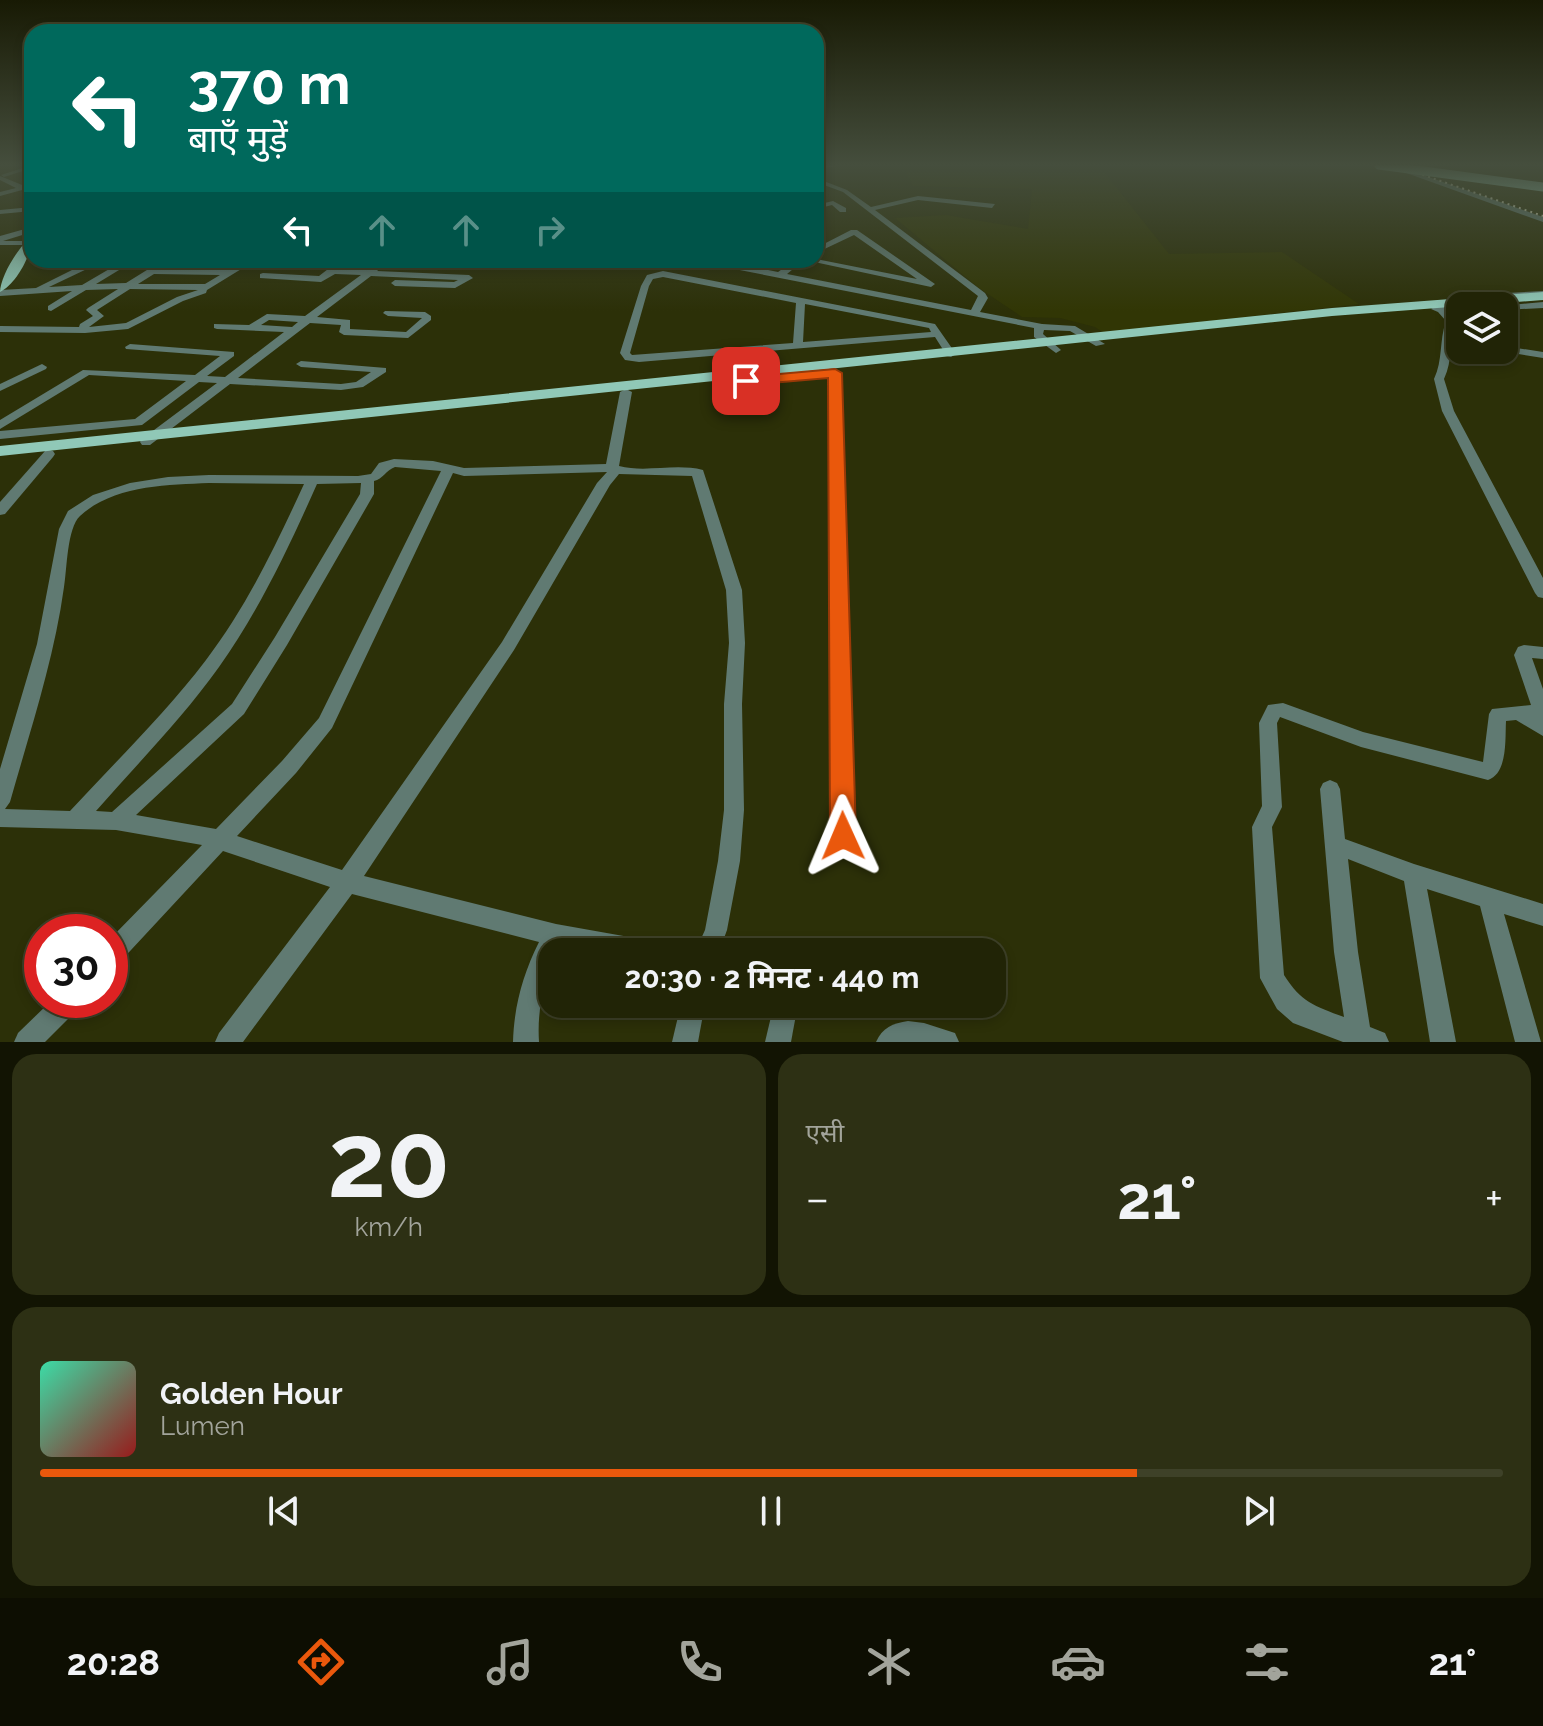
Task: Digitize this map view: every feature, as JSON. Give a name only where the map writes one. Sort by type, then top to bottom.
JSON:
[{"type":"main road","points":[[0,291],[24,251]]},
{"type":"main road","points":[[1518,301],[1543,299]]},
{"type":"main road","points":[[1518,301],[1543,299]]},
{"type":"main road","points":[[0,451],[835,373],[1046,337],[1095,341],[1446,307]]},
{"type":"main road","points":[[0,459],[152,438],[951,354],[1046,337]]},
{"type":"street","points":[[877,214],[982,295],[975,312]]},
{"type":"street","points":[[0,241],[24,232]]},
{"type":"street","points":[[824,247],[854,232],[931,284],[824,263]]},
{"type":"street","points":[[0,241],[24,242]]},
{"type":"street","points":[[37,290],[80,268]]},
{"type":"street","points":[[51,308],[115,268]]},
{"type":"street","points":[[75,330],[99,316],[91,310],[158,268]]},
{"type":"street","points":[[203,272],[209,268]]},
{"type":"street","points":[[0,329],[75,330],[132,325],[239,268]]},
{"type":"street","points":[[263,276],[321,279],[335,268]]},
{"type":"street","points":[[152,438],[376,268]]},
{"type":"street","points":[[719,268],[1046,337]]},
{"type":"street","points":[[745,268],[975,312],[1046,337]]},
{"type":"street","points":[[780,275],[789,268]]},
{"type":"street","points":[[154,271],[231,273]]},
{"type":"street","points":[[333,271],[469,278],[455,285],[395,283]]},
{"type":"street","points":[[937,334],[639,359],[629,358],[625,353],[645,286],[654,275],[671,274],[932,326],[951,354]]},
{"type":"street","points":[[0,291],[131,286],[207,287]]},
{"type":"street","points":[[1518,297],[1543,299]]},
{"type":"street","points":[[798,347],[801,299]]},
{"type":"street","points":[[1518,304],[1543,299]]},
{"type":"street","points":[[861,311],[863,340]]},
{"type":"street","points":[[251,328],[267,317],[347,322],[344,332],[401,335],[411,334],[428,318],[418,314],[388,313]]},
{"type":"street","points":[[217,326],[295,330]]},
{"type":"street","points":[[0,435],[138,422],[230,354],[130,347]]},
{"type":"street","points":[[1518,351],[1543,355]]},
{"type":"street","points":[[0,425],[87,372],[227,382],[352,386],[369,380],[382,370],[301,364]]},
{"type":"street","points":[[1446,364],[1439,379],[1448,411],[1543,593]]},
{"type":"street","points":[[0,388],[42,367]]},
{"type":"street","points":[[835,373],[843,836]]},
{"type":"street","points":[[614,470],[611,461],[625,409],[626,392]]},
{"type":"street","points":[[0,511],[49,454]]},
{"type":"street","points":[[0,802],[33,693],[53,607],[67,525],[75,513],[112,494],[193,479],[368,479],[375,477],[384,466],[394,463],[433,465],[448,470],[698,473],[734,590],[737,643],[733,704],[734,810],[729,861],[713,938]]},
{"type":"street","points":[[128,937],[289,767],[326,723],[448,470]]},
{"type":"street","points":[[228,1042],[347,882],[508,646],[614,470]]},
{"type":"street","points":[[116,821],[238,709],[367,494],[368,479]]},
{"type":"street","points":[[75,820],[211,665],[275,560],[312,480]]},
{"type":"street","points":[[1330,789],[1367,1038],[1302,1014],[1286,1000],[1272,978],[1262,827],[1272,807],[1270,716],[1274,710],[1283,710],[1361,739],[1488,772],[1492,767],[1496,718],[1501,713],[1542,711],[1535,672],[1522,655],[1524,651],[1543,653]]},
{"type":"street","points":[[1520,713],[1543,729]]},
{"type":"street","points":[[0,818],[116,821],[219,839],[269,859],[347,882],[572,938]]},
{"type":"street","points":[[1336,845],[1414,874],[1543,915]]},
{"type":"street","points":[[1414,874],[1443,1042]]},
{"type":"street","points":[[1489,898],[1528,1042]]},
{"type":"street","points":[[526,1042],[525,1021],[531,990],[556,935]]},
{"type":"street","points":[[27,1042],[51,1018]]},
{"type":"street","points":[[685,1042],[690,1018]]},
{"type":"street","points":[[778,1042],[783,1018]]},
{"type":"street","points":[[889,1042],[894,1036],[906,1033],[946,1042]]},
{"type":"shaded area","points":[[1030,214],[1137,214],[1169,254],[1282,252],[1359,304],[1104,333],[1095,327],[1060,318],[1022,317],[979,288],[895,218],[946,215],[1028,229]]},
{"type":"railway","points":[[1536,214],[1543,216]]},
{"type":"route","points":[[746,381],[835,373],[843,836]]}]
